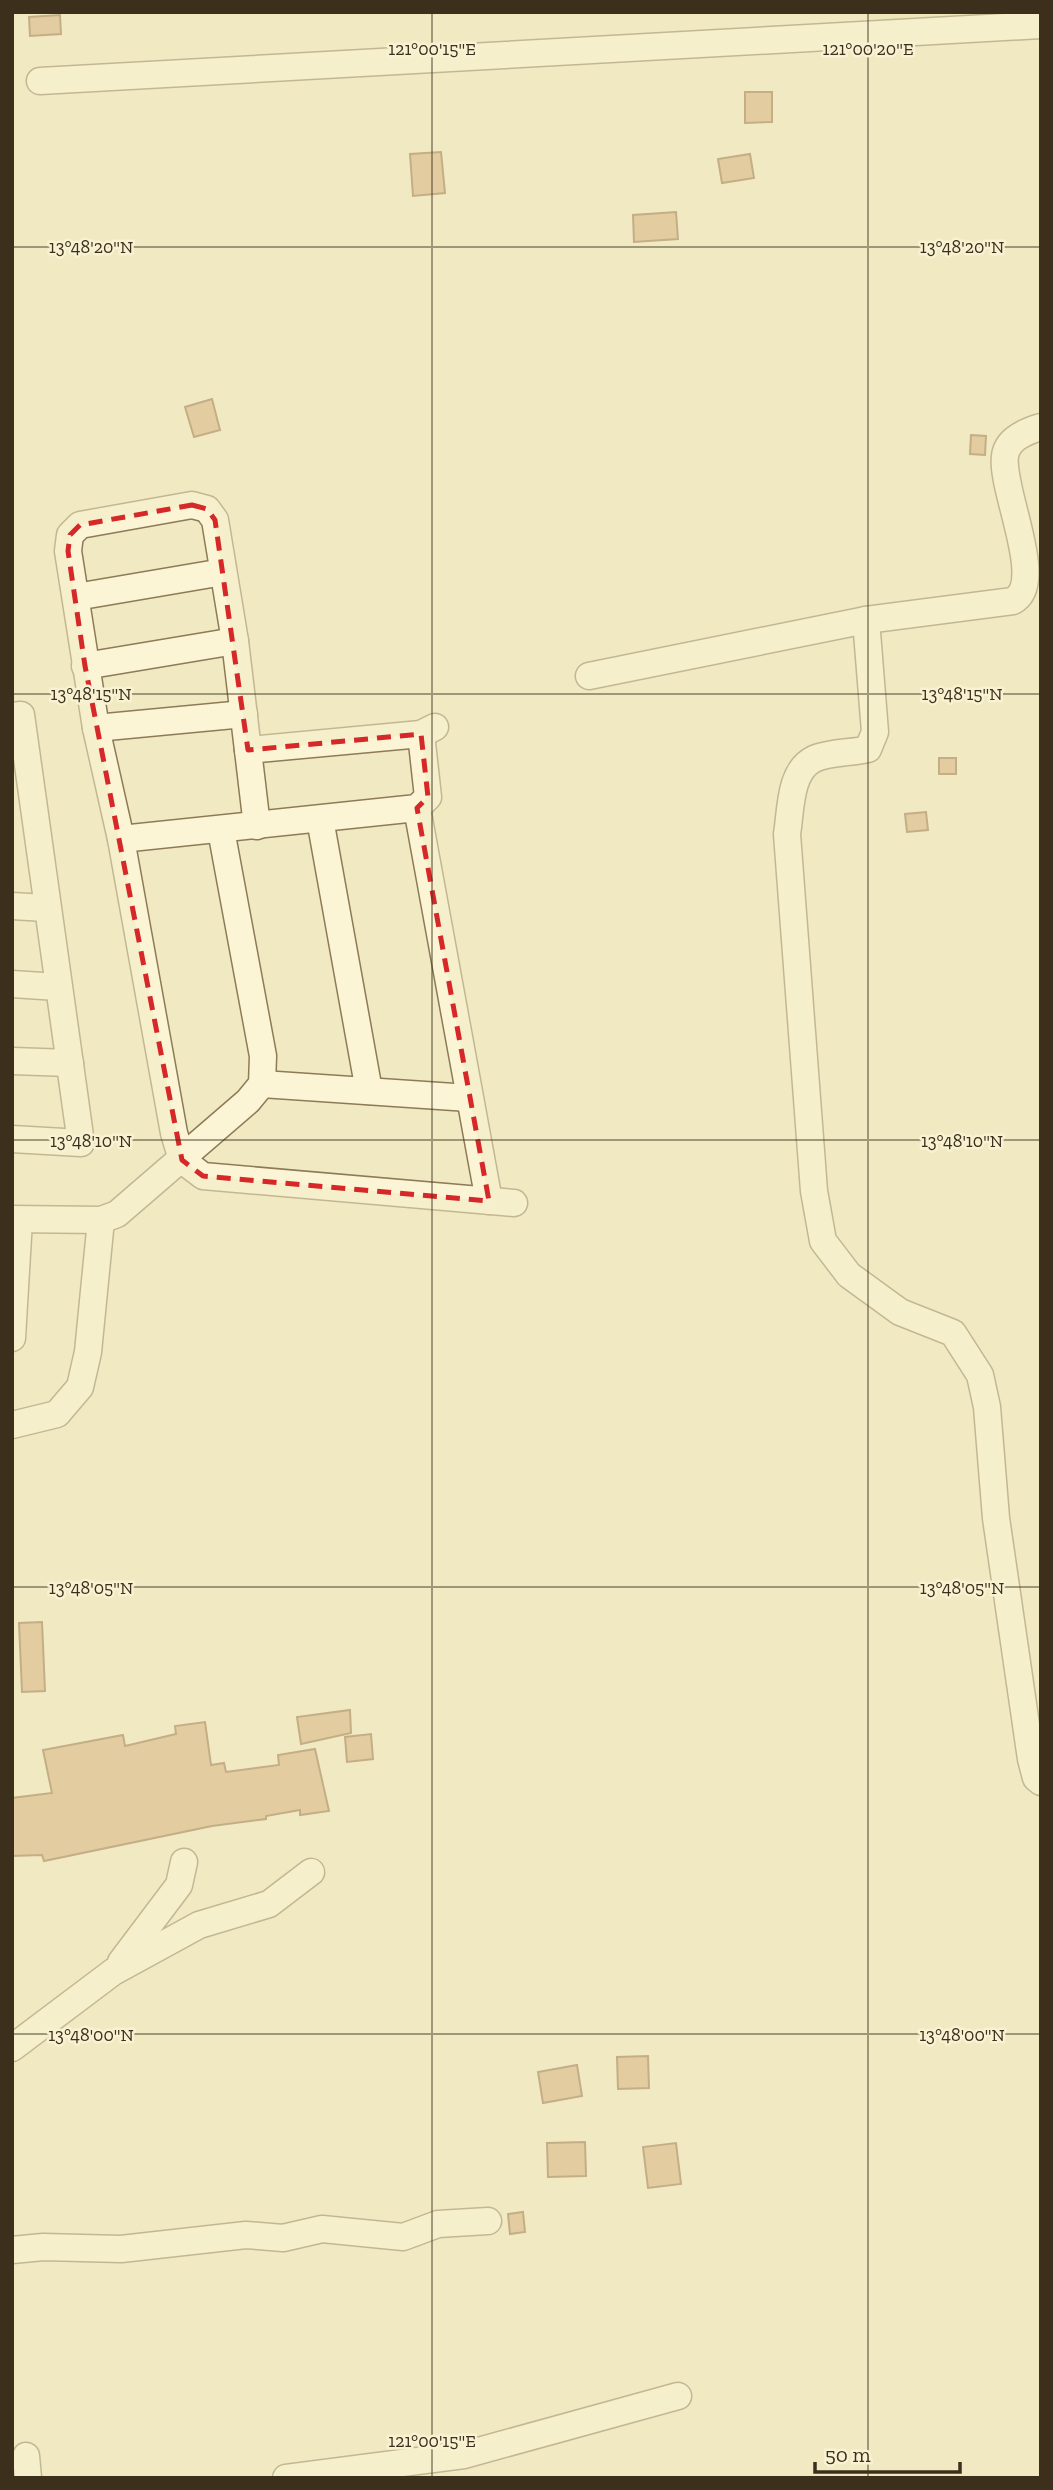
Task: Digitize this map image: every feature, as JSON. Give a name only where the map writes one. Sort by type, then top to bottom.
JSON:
[{"type":"street","points":[[40,81],[1041,25]]},
{"type":"street","points":[[589,676],[866,620],[1013,601],[1020,597],[1025,589],[1027,571],[1010,498],[1004,455],[1012,441],[1026,431],[1041,427]]},
{"type":"street","points":[[257,826],[235,641],[215,520],[207,509],[192,505],[80,525],[70,535],[68,551],[85,666],[121,839],[173,1133],[182,1160],[203,1177],[501,1202],[470,1098],[417,808]]},
{"type":"street","points":[[76,597],[223,572]]},
{"type":"street","points":[[866,620],[875,732],[868,749],[814,759],[803,768],[795,783],[788,834],[814,1191],[823,1241],[849,1275],[900,1312],[953,1333],[980,1375],[986,1407],[996,1518],[1031,1759],[1036,1778],[1041,1782]]},
{"type":"street","points":[[85,666],[235,641]]},
{"type":"street","points":[[96,727],[244,714]]},
{"type":"street","points":[[12,716],[21,715],[22,790],[46,908],[81,1143],[12,1139]]},
{"type":"street","points":[[121,839],[417,808],[428,797],[428,730],[248,750]]},
{"type":"street","points":[[320,819],[369,1091]]},
{"type":"street","points":[[12,1338],[16,1220],[101,1220],[117,1214],[133,1204],[248,1101],[262,1084],[263,1056],[221,830]]},
{"type":"street","points":[[12,906],[46,908]]},
{"type":"street","points":[[12,984],[58,987]]},
{"type":"street","points":[[12,1061],[70,1063]]},
{"type":"street","points":[[262,1084],[470,1098]]},
{"type":"street","points":[[12,1425],[57,1414],[80,1387],[88,1352],[101,1220]]},
{"type":"street","points":[[113,1972],[178,1885],[184,1862]]},
{"type":"street","points":[[12,2048],[113,1972],[199,1925],[269,1904],[311,1872]]},
{"type":"street","points":[[12,2250],[43,2247],[121,2249],[246,2235],[283,2238],[322,2230],[403,2237],[438,2224],[488,2221]]},
{"type":"street","points":[[286,2478],[464,2455],[678,2396]]},
{"type":"highlighted area","points":[[192,505],[207,509],[215,520],[248,750],[421,734],[428,797],[417,808],[489,1201],[203,1176],[182,1160],[85,666],[68,551],[70,535],[80,525]]},
{"type":"shaded area","points":[[866,12],[1041,12],[925,26],[871,19]]},
{"type":"building","points":[[60,15],[61,34],[30,36],[29,17]]},
{"type":"building","points":[[745,92],[772,92],[772,122],[745,123]]},
{"type":"building","points":[[441,152],[445,193],[413,196],[410,154]]},
{"type":"building","points":[[750,154],[754,178],[722,183],[718,159]]},
{"type":"building","points":[[676,212],[678,239],[634,242],[633,215]]},
{"type":"building","points":[[212,399],[220,430],[194,437],[185,407]]},
{"type":"building","points":[[971,435],[986,436],[985,455],[970,454]]},
{"type":"building","points":[[939,758],[956,758],[956,774],[939,774]]},
{"type":"building","points":[[926,812],[928,830],[907,832],[905,814]]},
{"type":"building","points":[[42,1622],[45,1691],[22,1692],[19,1623]]},
{"type":"building","points":[[350,1710],[351,1733],[301,1744],[297,1717]]},
{"type":"building","points":[[205,1722],[211,1765],[224,1763],[226,1772],[279,1765],[278,1755],[315,1749],[329,1811],[300,1815],[300,1810],[266,1816],[266,1819],[212,1826],[44,1861],[42,1855],[12,1856],[12,1798],[52,1793],[43,1750],[123,1735],[125,1746],[176,1734],[175,1726]]},
{"type":"building","points":[[371,1734],[373,1759],[347,1762],[345,1737]]},
{"type":"building","points":[[648,2056],[649,2088],[618,2089],[617,2057]]},
{"type":"building","points":[[577,2065],[582,2096],[543,2103],[538,2072]]},
{"type":"building","points":[[585,2142],[586,2176],[548,2177],[547,2143]]},
{"type":"building","points":[[676,2143],[681,2184],[648,2188],[643,2147]]},
{"type":"building","points":[[523,2212],[525,2232],[510,2234],[508,2214]]}]
